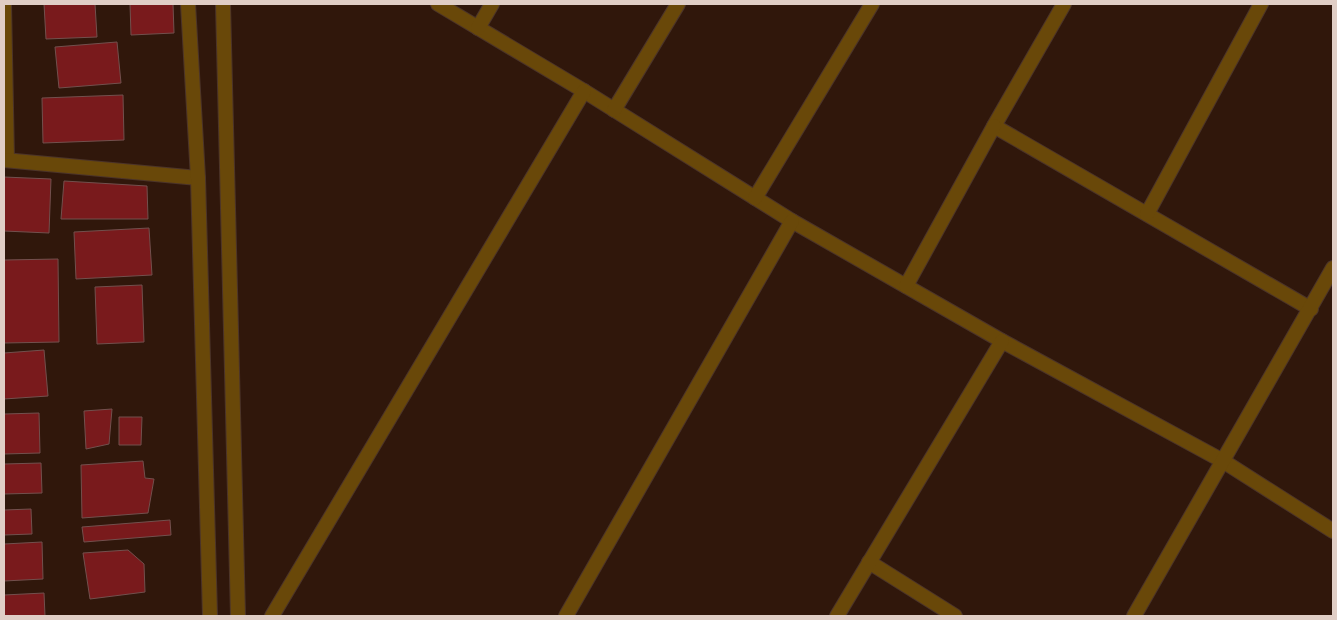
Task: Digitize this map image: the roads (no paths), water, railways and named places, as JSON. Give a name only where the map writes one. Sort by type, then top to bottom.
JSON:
[{"type":"street","points":[[4,4],[6,160],[198,178]]},
{"type":"street","points":[[188,4],[198,178],[210,616]]},
{"type":"street","points":[[223,4],[238,616]]},
{"type":"street","points":[[438,4],[614,110],[792,221],[1002,341],[1223,461],[1333,531]]},
{"type":"street","points":[[478,28],[492,4]]},
{"type":"street","points":[[614,110],[678,4]]},
{"type":"street","points":[[755,198],[872,4]]},
{"type":"street","points":[[906,286],[1064,4]]},
{"type":"street","points":[[1147,214],[1262,4]]},
{"type":"street","points":[[272,616],[584,92]]},
{"type":"street","points":[[994,126],[1311,309]]},
{"type":"street","points":[[566,616],[792,221]]},
{"type":"street","points":[[1134,616],[1333,268]]},
{"type":"street","points":[[837,616],[1002,341]]},
{"type":"street","points":[[869,562],[955,616]]}]
